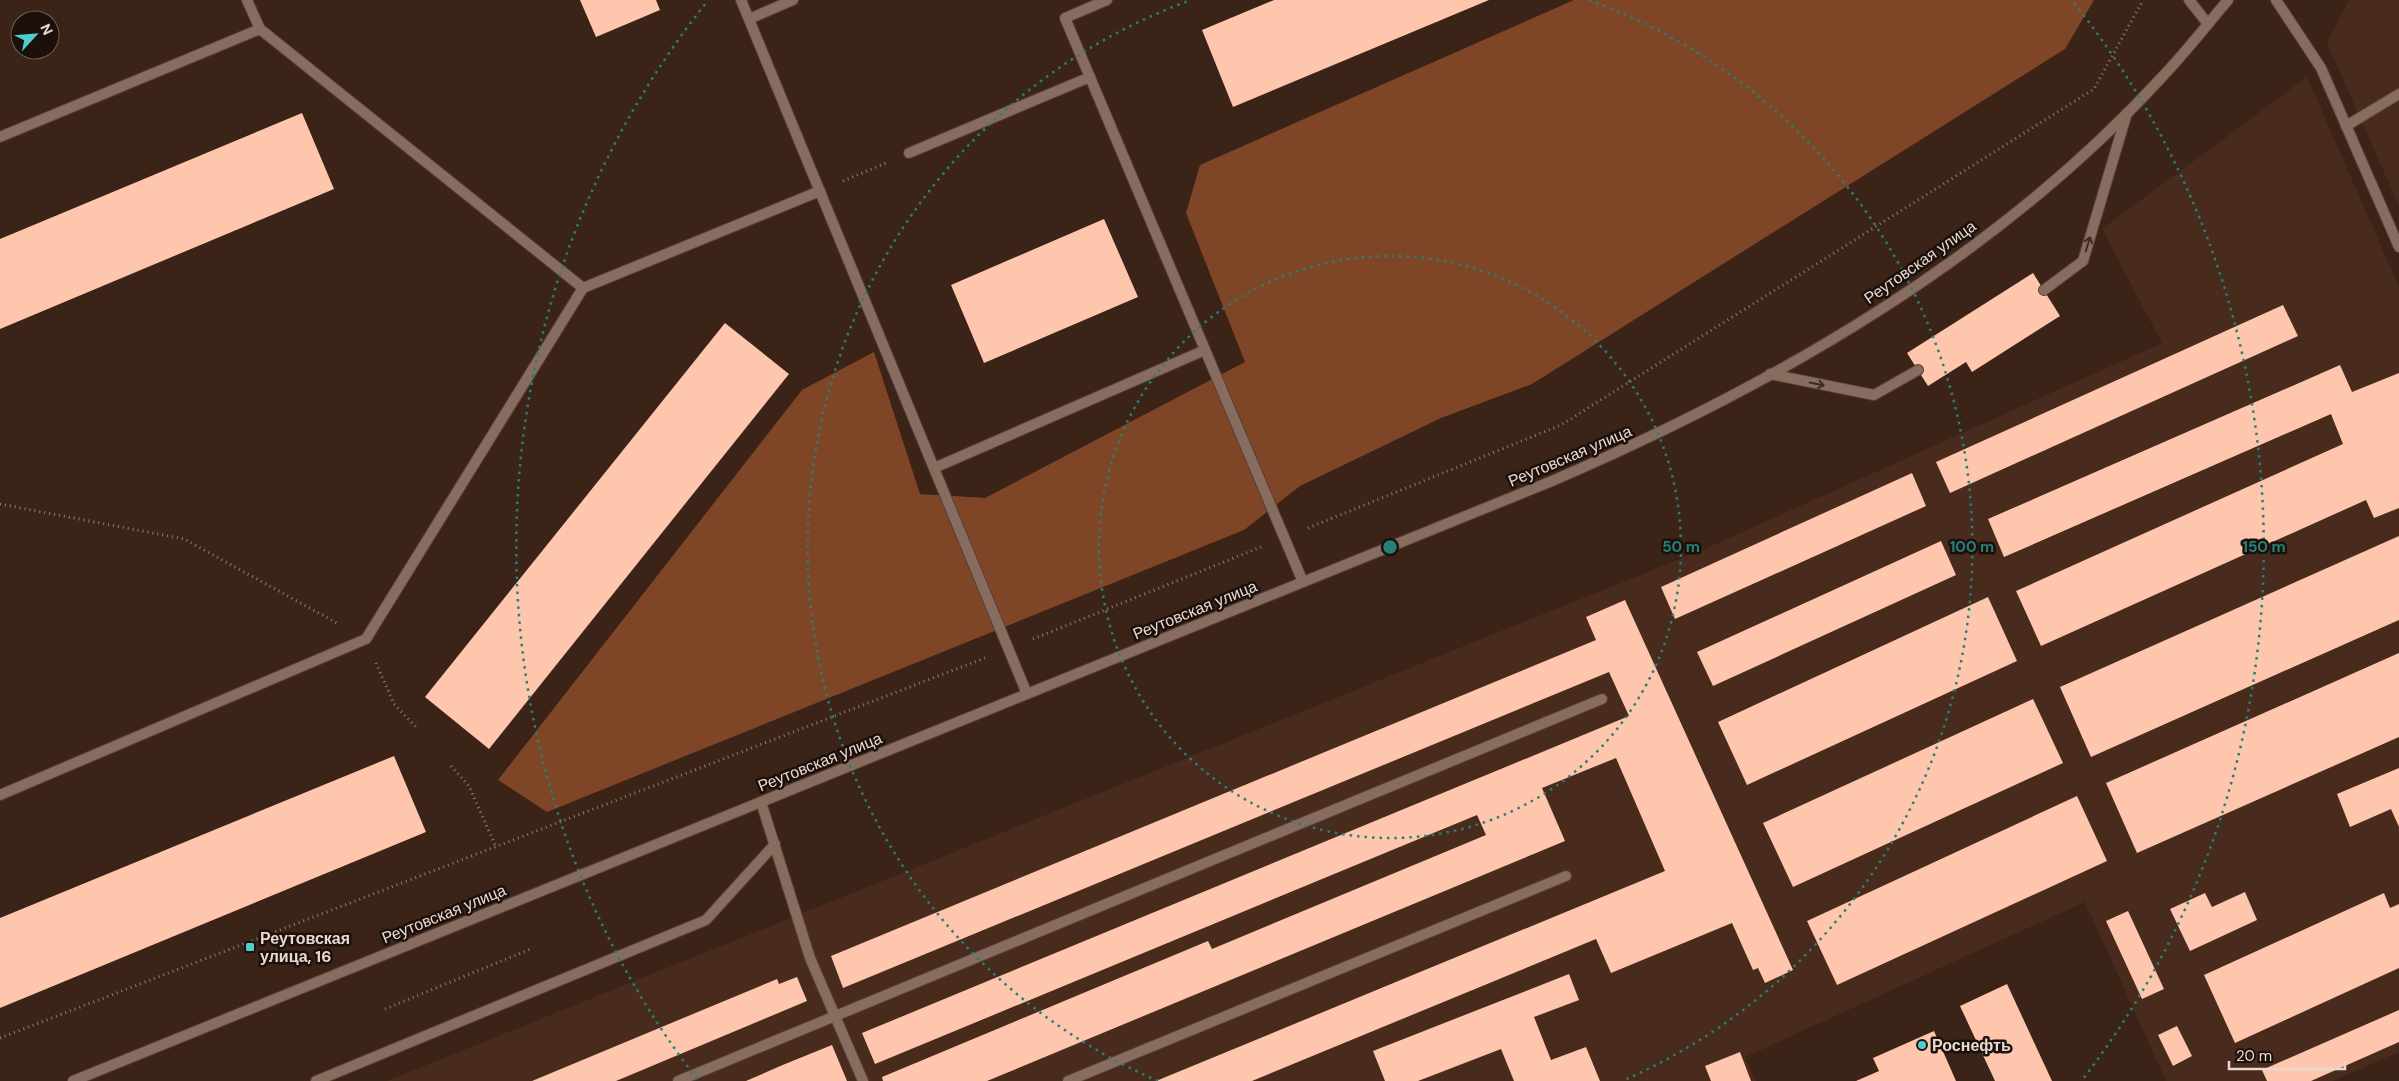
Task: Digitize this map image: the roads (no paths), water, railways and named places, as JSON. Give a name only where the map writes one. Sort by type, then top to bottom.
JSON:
[{"type":"street","points":[[247,0],[260,29],[583,288]]},
{"type":"street","points":[[741,0],[1027,694]]},
{"type":"street","points":[[749,19],[793,0]]},
{"type":"street","points":[[1107,0],[1065,18],[1303,582]]},
{"type":"street","points":[[2189,0],[2208,24]]},
{"type":"street","name":"Реутовская улица","points":[[73,1081],[1303,582],[1619,452],[1676,425],[1770,374],[1888,304],[1951,262],[2007,220],[2063,173],[2127,113],[2162,77],[2228,0]]},
{"type":"street","points":[[2276,0],[2321,68],[2399,247]]},
{"type":"street","points":[[0,137],[260,29]]},
{"type":"street","points":[[909,153],[1090,77]]},
{"type":"street","points":[[2346,126],[2399,94]]},
{"type":"street","points":[[2044,290],[2083,261],[2127,113]]},
{"type":"street","points":[[0,795],[366,639],[583,288],[820,191]]},
{"type":"street","points":[[934,468],[1205,350]]},
{"type":"street","points":[[1770,374],[1874,395],[1918,370]]},
{"type":"street","points":[[678,1081],[1602,699]]},
{"type":"street","points":[[761,802],[810,958],[864,1081]]},
{"type":"street","points":[[316,1081],[706,920],[775,844]]},
{"type":"street","points":[[1068,1081],[1566,876]]},
{"type":"place","name":"Реутовская улица, 16","points":[[250,947]]},
{"type":"place","name":"Роснефть","points":[[1922,1045]]}]
